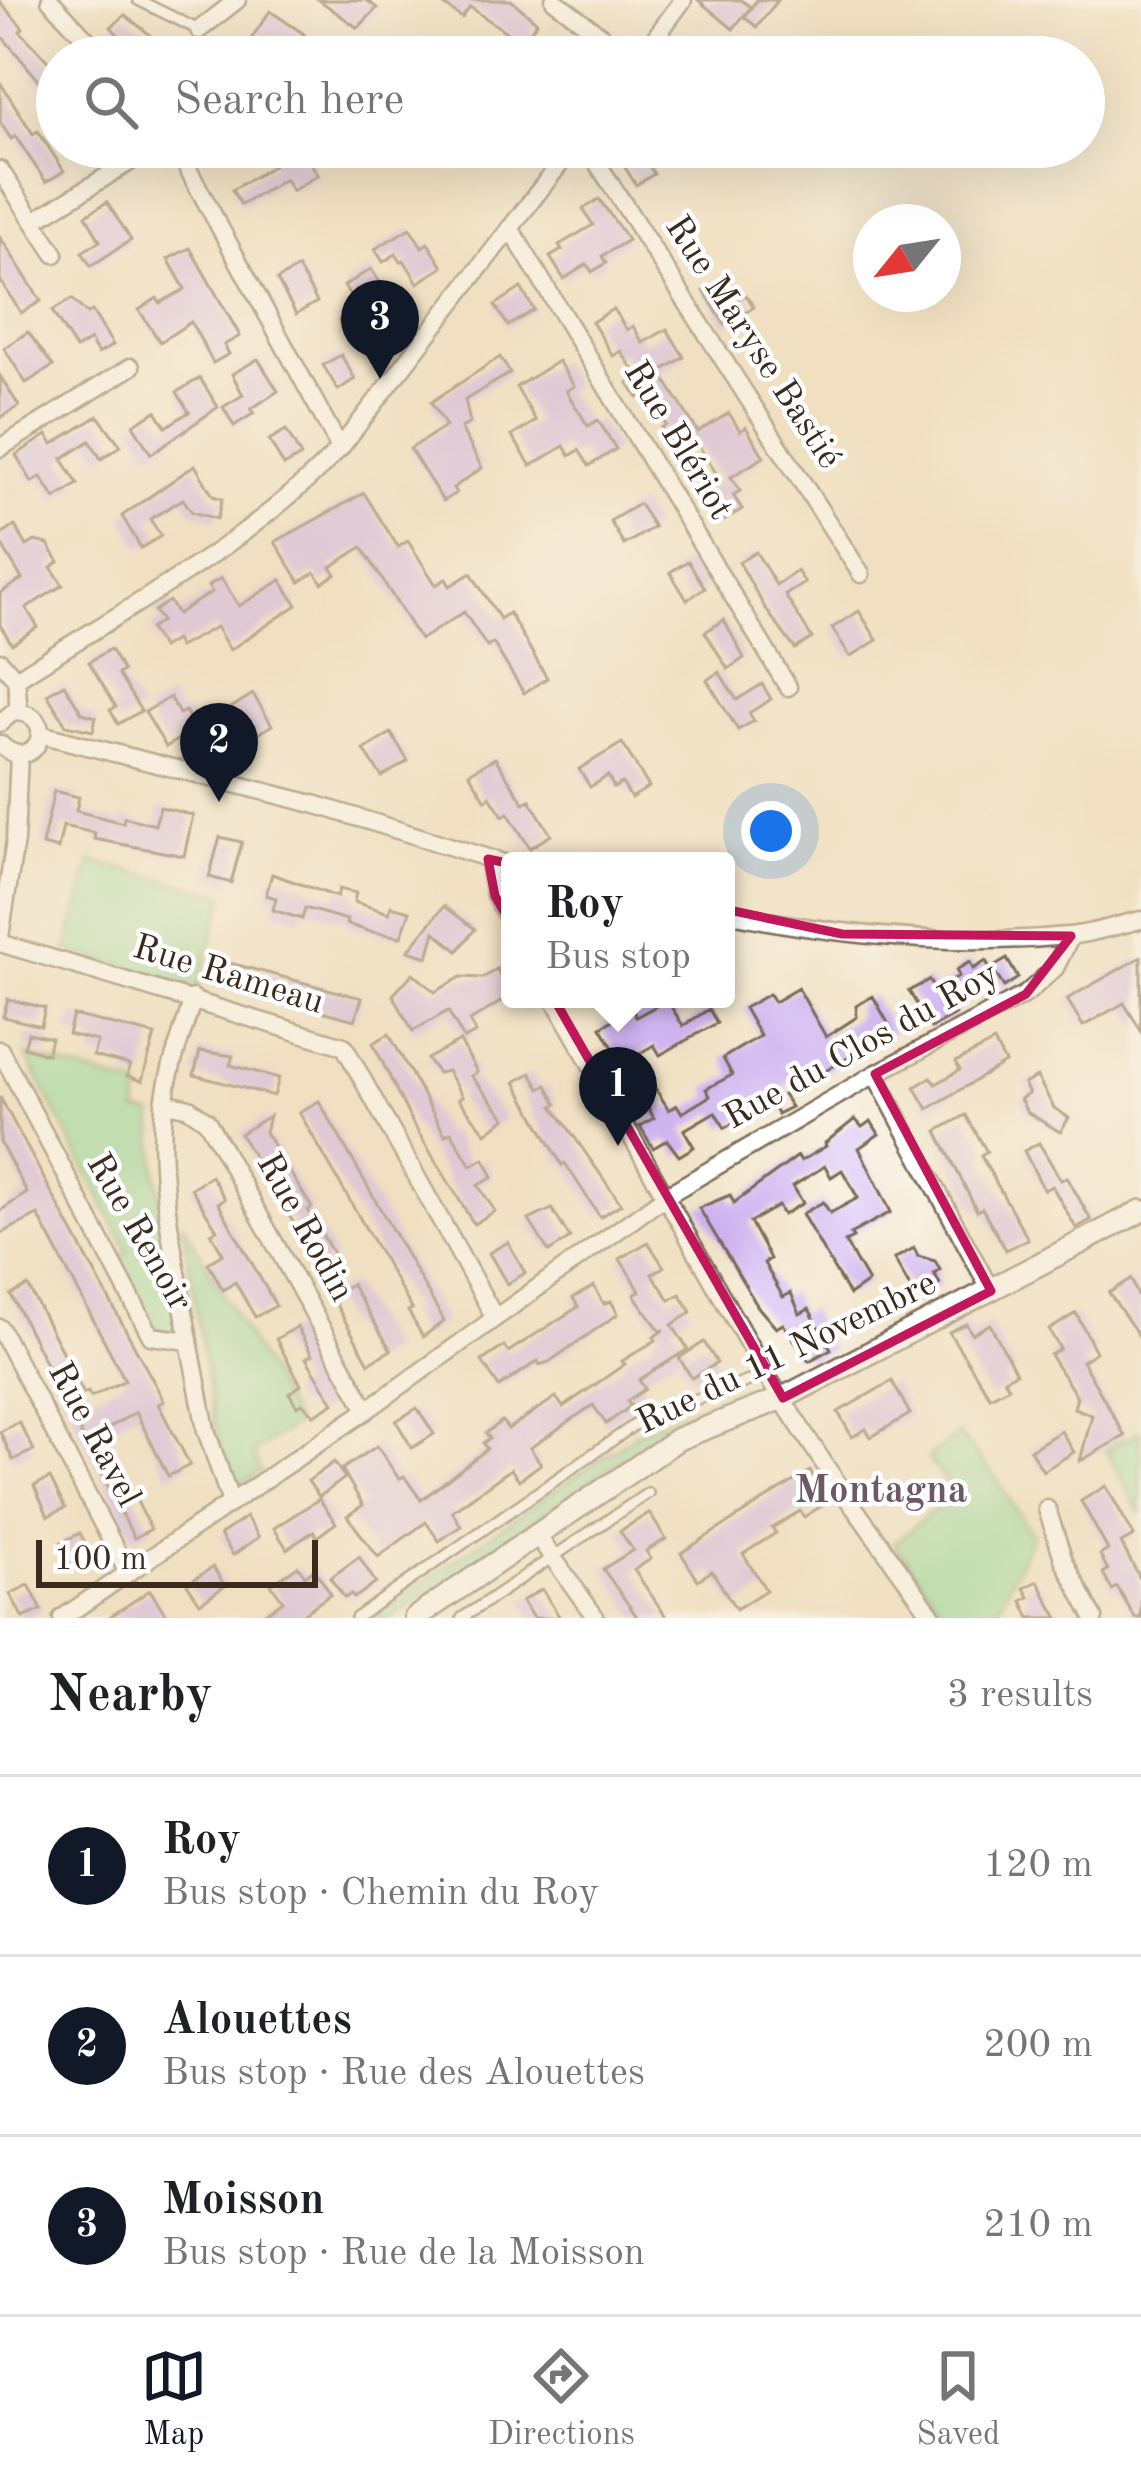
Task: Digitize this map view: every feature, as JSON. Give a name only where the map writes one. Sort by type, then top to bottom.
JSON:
[{"type":"street","points":[[50,0],[83,36]]},
{"type":"street","points":[[200,30],[237,0]]},
{"type":"street","points":[[554,0],[601,36]]},
{"type":"street","points":[[656,36],[683,0]]},
{"type":"street","points":[[34,221],[120,168]]},
{"type":"street","points":[[187,168],[340,448]]},
{"type":"street","points":[[16,679],[290,498],[340,448],[557,168]]},
{"type":"street","name":"Rue Maryse Bastié","points":[[600,168],[861,574]]},
{"type":"street","points":[[3,181],[55,254]]},
{"type":"street","name":"Rue Blériot","points":[[510,228],[788,687]]},
{"type":"street","points":[[0,448],[131,368]]},
{"type":"street","points":[[0,661],[16,679],[19,711]]},
{"type":"street","points":[[0,723],[19,711],[32,716],[40,734],[32,751],[19,755],[0,744]]},
{"type":"street","points":[[40,734],[294,798],[501,863]]},
{"type":"street","points":[[0,940],[15,841],[19,755]]},
{"type":"street","points":[[488,859],[501,906]]},
{"type":"street","points":[[735,915],[842,934],[944,940],[1071,936],[1141,920]]},
{"type":"street","name":"Rue du Clos du Roy","points":[[667,1196],[875,1074],[1026,994],[1055,968],[1071,936]]},
{"type":"street","name":"Rue Rameau","points":[[0,940],[344,1046],[495,1318]]},
{"type":"street","points":[[189,1341],[163,1167],[164,1102],[193,998]]},
{"type":"street","points":[[559,1008],[766,1376],[839,1488],[934,1618]]},
{"type":"street","name":"Rue Renoir","points":[[0,1050],[151,1336],[189,1341],[206,1430],[231,1503]]},
{"type":"street","points":[[875,1074],[991,1291]]},
{"type":"street","name":"Rue Rodin","points":[[164,1102],[189,1108],[207,1121],[368,1410]]},
{"type":"street","points":[[62,1618],[368,1410],[667,1196]]},
{"type":"street","name":"Rue du 11 Novembre","points":[[416,1618],[678,1439],[783,1398],[1141,1211]]},
{"type":"street","name":"Rue Ravel","points":[[0,1328],[128,1573]]},
{"type":"street","points":[[1047,1509],[1064,1561],[1094,1618]]},
{"type":"street","points":[[536,1534],[596,1618]]},
{"type":"lane","points":[[138,0],[200,30]]},
{"type":"lane","name":"Rue du 11 Novembre","points":[[356,1618],[633,1426],[660,1412],[766,1376]]},
{"type":"lane","name":"Rue du 11 Novembre","points":[[462,1618],[648,1492]]},
{"type":"highlighted area","points":[[488,859],[842,934],[1071,936],[1026,994],[875,1074],[991,1291],[783,1398],[495,896]]},
{"type":"green space","points":[[91,861],[225,895],[198,988],[67,951]]},
{"type":"green space","points":[[26,1055],[140,1088],[137,1112],[153,1115],[156,1169],[179,1323],[173,1332],[153,1327],[118,1259],[128,1251]]},
{"type":"green space","points":[[182,1221],[296,1424],[253,1453],[261,1472],[237,1485],[222,1458],[215,1428]]},
{"type":"green space","points":[[749,1389],[752,1397],[648,1440],[392,1618],[372,1618],[643,1429]]},
{"type":"green space","points":[[1141,1431],[1141,1514],[1106,1450]]},
{"type":"green space","points":[[958,1434],[993,1474],[1032,1535],[993,1618],[950,1618],[894,1543],[954,1494],[928,1458]]},
{"type":"building","points":[[319,0],[366,0],[377,8],[358,28]]},
{"type":"building","points":[[437,0],[511,0],[537,22],[529,33],[533,36],[512,36],[470,7],[462,18]]},
{"type":"building","points":[[698,0],[741,0],[751,7],[733,29]]},
{"type":"building","points":[[757,0],[778,0],[757,27],[744,17]]},
{"type":"building","points":[[0,2],[36,48],[36,77],[0,34]]},
{"type":"building","points":[[270,11],[304,34],[303,36],[253,36]]},
{"type":"building","points":[[125,15],[151,36],[119,36],[111,27]]},
{"type":"building","points":[[0,82],[36,132],[36,167],[15,136],[11,139],[0,122]]},
{"type":"building","points":[[37,168],[62,168],[64,171],[46,182]]},
{"type":"building","points":[[269,168],[314,168],[318,175],[292,191],[285,179],[241,205],[232,190]]},
{"type":"building","points":[[625,168],[650,168],[654,174],[636,185]]},
{"type":"building","points":[[599,199],[628,240],[602,256],[606,263],[592,272],[587,264],[564,279],[550,257],[562,250],[559,245],[593,225],[583,209]]},
{"type":"building","points":[[107,202],[131,240],[91,266],[82,252],[100,241],[86,215]]},
{"type":"building","points":[[410,228],[422,247],[428,243],[443,267],[418,283],[404,260],[396,254],[383,262],[375,249]]},
{"type":"building","points":[[0,237],[41,301],[21,313],[0,280]]},
{"type":"building","points":[[190,248],[240,336],[224,345],[229,354],[213,363],[191,322],[160,342],[139,310],[185,289],[168,259]]},
{"type":"building","points":[[298,268],[317,302],[296,314],[277,280]]},
{"type":"building","points":[[371,269],[396,308],[347,335],[339,321],[359,309],[344,286]]},
{"type":"building","points":[[727,277],[740,298],[746,295],[754,307],[725,325],[704,291]]},
{"type":"building","points":[[521,288],[534,310],[508,326],[495,305]]},
{"type":"building","points":[[72,299],[87,314],[92,311],[113,345],[98,354],[90,340],[76,349],[52,311]]},
{"type":"building","points":[[613,309],[627,330],[633,326],[643,343],[667,329],[684,357],[660,372],[698,432],[729,413],[740,431],[746,427],[764,457],[731,477],[740,491],[733,495],[742,509],[724,521],[705,491],[721,481],[695,440],[676,452],[646,393],[638,398],[628,383],[638,377],[621,351],[613,356],[592,322]]},
{"type":"building","points":[[28,332],[53,366],[26,383],[4,348]]},
{"type":"building","points":[[341,355],[355,379],[338,390],[323,365]]},
{"type":"building","points":[[500,357],[510,373],[465,400],[470,423],[461,428],[482,468],[443,501],[410,449],[446,426],[431,402]]},
{"type":"building","points":[[258,359],[278,391],[234,426],[223,407],[243,395],[232,374]]},
{"type":"building","points":[[558,361],[574,386],[566,391],[588,426],[598,420],[616,449],[589,466],[579,450],[570,456],[564,446],[531,466],[512,436],[536,421],[516,387]]},
{"type":"building","points":[[0,376],[19,406],[0,418]]},
{"type":"building","points":[[200,378],[218,407],[151,454],[133,425],[156,411],[166,427],[189,412],[177,392]]},
{"type":"building","points":[[98,416],[121,446],[101,459],[90,441],[62,459],[78,484],[55,499],[41,477],[32,482],[16,455],[47,435],[53,444]]},
{"type":"building","points":[[286,430],[301,456],[284,466],[269,440]]},
{"type":"building","points":[[195,465],[213,496],[222,499],[217,519],[192,512],[183,499],[150,519],[161,536],[141,548],[122,516]]},
{"type":"building","points":[[364,493],[398,547],[408,541],[436,585],[446,579],[450,586],[471,573],[500,619],[509,613],[547,678],[524,693],[493,643],[487,647],[464,612],[420,640],[362,547],[331,567],[336,574],[322,583],[315,572],[300,582],[275,542]]},
{"type":"building","points":[[639,504],[654,527],[624,545],[610,521]]},
{"type":"building","points":[[15,526],[27,546],[35,541],[48,544],[59,562],[51,567],[63,585],[26,608],[38,627],[12,644],[0,625],[0,593],[22,579],[0,536]]},
{"type":"building","points":[[756,552],[776,585],[797,571],[805,583],[785,595],[812,638],[795,649],[739,562]]},
{"type":"building","points":[[688,561],[705,588],[687,600],[670,572]]},
{"type":"building","points":[[221,578],[239,606],[281,580],[297,605],[230,650],[216,627],[179,647],[175,640],[162,648],[150,629],[161,621],[154,611],[169,601],[177,614],[212,592],[208,586]]},
{"type":"building","points":[[859,611],[877,640],[850,657],[832,628]]},
{"type":"building","points":[[724,620],[744,658],[728,669],[705,632]]},
{"type":"building","points":[[110,649],[123,671],[118,674],[141,711],[118,724],[110,710],[116,707],[89,662]]},
{"type":"building","points":[[719,672],[737,700],[762,684],[771,699],[749,713],[754,721],[738,730],[707,680]]},
{"type":"building","points":[[64,684],[82,713],[96,717],[93,731],[66,725],[47,694]]},
{"type":"building","points":[[253,694],[272,725],[250,739],[231,708]]},
{"type":"building","points":[[170,697],[179,714],[185,711],[196,728],[166,747],[145,712]]},
{"type":"building","points":[[391,733],[408,761],[382,777],[364,750]]},
{"type":"building","points":[[622,743],[649,787],[631,798],[622,783],[614,788],[608,776],[590,787],[579,769]]},
{"type":"building","points":[[495,758],[524,803],[530,800],[551,835],[530,848],[508,813],[503,816],[490,796],[486,800],[469,773]]},
{"type":"building","points":[[54,791],[79,797],[76,811],[123,823],[124,817],[155,825],[160,807],[193,815],[184,856],[94,839],[95,833],[63,826],[58,849],[42,845]]},
{"type":"building","points":[[220,837],[242,842],[231,883],[209,877]]},
{"type":"building","points":[[272,874],[337,897],[339,889],[356,893],[354,902],[389,913],[391,906],[410,911],[401,937],[368,931],[305,908],[302,919],[273,910],[276,898],[266,895]]},
{"type":"building","points":[[444,906],[475,929],[458,951],[435,932],[428,957],[408,951]]},
{"type":"building","points":[[1141,957],[1141,1031],[1124,1003],[1083,1026],[1067,999]]},
{"type":"building","points":[[1007,959],[1018,978],[1004,987],[992,968]]},
{"type":"building","points":[[986,961],[994,976],[948,1003],[955,1015],[931,1028],[909,991],[929,980],[934,990],[959,976],[956,970],[970,962],[973,969]]},
{"type":"building","points":[[226,962],[362,998],[355,1020],[219,984]]},
{"type":"building","points":[[497,969],[501,1002],[470,1021],[476,1033],[464,1039],[448,1011],[413,1031],[393,995],[413,973],[435,992],[461,977],[483,978]]},
{"type":"building","points":[[798,988],[826,1037],[857,1017],[856,1006],[873,996],[893,1032],[813,1078],[809,1070],[784,1086],[788,1092],[783,1095],[791,1107],[777,1114],[769,1101],[725,1128],[715,1112],[684,1130],[694,1147],[679,1156],[667,1140],[653,1148],[640,1126],[654,1118],[601,1027],[632,1009],[636,1017],[652,1008],[672,1008],[683,1026],[709,1009],[717,1023],[660,1055],[654,1045],[635,1056],[669,1110],[677,1105],[682,1113],[710,1096],[706,1089],[732,1075],[723,1058],[760,1036],[744,1008],[769,994],[774,1002]]},
{"type":"building","points":[[8,999],[45,1008],[41,1026],[3,1017]]},
{"type":"building","points":[[73,1015],[155,1035],[142,1081],[127,1076],[130,1065],[93,1056],[97,1041],[68,1034]]},
{"type":"building","points":[[28,1033],[51,1038],[47,1054],[24,1047]]},
{"type":"building","points":[[389,1034],[445,1135],[451,1132],[471,1166],[484,1159],[493,1177],[478,1185],[495,1211],[474,1224],[412,1122],[373,1043]]},
{"type":"building","points":[[460,1041],[477,1072],[471,1076],[506,1118],[486,1133],[458,1099],[462,1096],[447,1071],[438,1073],[427,1059]]},
{"type":"building","points":[[994,1042],[1005,1063],[928,1109],[915,1087],[931,1077],[936,1084],[960,1070],[956,1062]]},
{"type":"building","points":[[200,1051],[233,1056],[230,1065],[279,1078],[274,1096],[194,1075]]},
{"type":"building","points":[[531,1073],[540,1089],[547,1085],[557,1104],[553,1106],[621,1204],[600,1217],[565,1163],[562,1165],[515,1082]]},
{"type":"building","points":[[1037,1077],[1054,1108],[1069,1118],[1060,1132],[1027,1112],[1020,1099],[1029,1094],[1024,1084]]},
{"type":"building","points":[[0,1097],[164,1401],[158,1404],[190,1465],[168,1476],[136,1412],[102,1432],[151,1529],[134,1538],[11,1295],[28,1286],[84,1394],[91,1397],[125,1380],[38,1215],[0,1234],[0,1211],[27,1193],[0,1142]]},
{"type":"building","points":[[319,1101],[444,1321],[423,1337],[408,1311],[412,1309],[299,1112]]},
{"type":"building","points":[[966,1115],[987,1152],[981,1156],[1028,1239],[1006,1250],[982,1208],[977,1211],[937,1131]]},
{"type":"building","points":[[269,1116],[265,1132],[312,1208],[308,1210],[335,1257],[315,1269],[298,1239],[302,1237],[240,1134]]},
{"type":"building","points":[[855,1119],[862,1127],[871,1121],[879,1134],[859,1148],[891,1212],[850,1234],[853,1238],[845,1242],[868,1282],[849,1295],[802,1214],[823,1202],[830,1213],[858,1198],[842,1170],[831,1177],[825,1166],[793,1186],[803,1203],[783,1215],[778,1206],[750,1222],[770,1259],[764,1263],[783,1297],[791,1293],[800,1314],[809,1309],[831,1349],[809,1361],[783,1324],[776,1328],[758,1307],[699,1208],[730,1195],[734,1203],[798,1156],[801,1161],[826,1146]]},
{"type":"building","points":[[1039,1143],[1061,1180],[1067,1177],[1091,1220],[1076,1228],[1052,1186],[1044,1190],[1024,1151]]},
{"type":"building","points":[[211,1176],[225,1199],[218,1203],[276,1306],[255,1317],[235,1282],[223,1290],[208,1263],[223,1254],[211,1233],[217,1230],[191,1188]]},
{"type":"building","points":[[552,1209],[570,1238],[549,1252],[529,1220]]},
{"type":"building","points":[[508,1242],[525,1273],[507,1284],[489,1253]]},
{"type":"building","points":[[648,1242],[664,1267],[652,1274],[670,1300],[680,1294],[691,1312],[672,1325],[688,1349],[639,1380],[645,1389],[606,1424],[593,1405],[530,1448],[541,1464],[519,1480],[511,1469],[452,1511],[461,1526],[439,1541],[426,1522],[378,1557],[347,1516],[363,1505],[342,1469],[377,1446],[399,1479],[404,1476],[421,1500],[487,1449],[483,1443],[490,1438],[486,1433],[502,1421],[508,1429],[556,1397],[563,1407],[625,1364],[622,1361],[661,1332],[634,1295],[640,1291],[620,1259]]},
{"type":"building","points":[[914,1248],[918,1256],[935,1261],[940,1270],[934,1274],[940,1284],[916,1298],[894,1259]]},
{"type":"building","points":[[1131,1279],[1141,1303],[1141,1339],[1109,1293]]},
{"type":"building","points":[[351,1284],[391,1350],[369,1363],[331,1296]]},
{"type":"building","points":[[594,1286],[604,1304],[611,1301],[618,1314],[549,1362],[540,1365],[538,1361],[499,1387],[482,1361],[504,1346],[508,1352],[578,1307],[573,1298]]},
{"type":"building","points":[[1076,1313],[1096,1352],[1082,1361],[1125,1436],[1080,1461],[1092,1415],[1074,1408],[1077,1397],[1050,1355],[1060,1349],[1049,1330]]},
{"type":"building","points":[[966,1324],[972,1334],[990,1324],[1016,1373],[1004,1379],[1009,1387],[990,1397],[949,1332]]},
{"type":"building","points":[[297,1327],[312,1355],[306,1358],[334,1403],[314,1415],[302,1403],[297,1406],[289,1393],[301,1385],[276,1339]]},
{"type":"building","points":[[704,1342],[717,1363],[692,1378],[679,1358]]},
{"type":"building","points":[[892,1381],[910,1414],[871,1437],[866,1429],[852,1437],[838,1412]]},
{"type":"building","points":[[417,1408],[434,1434],[412,1448],[396,1421]]},
{"type":"building","points":[[19,1422],[34,1450],[13,1460],[0,1432]]},
{"type":"building","points":[[1061,1431],[1074,1452],[1043,1471],[1030,1450]]},
{"type":"building","points":[[334,1462],[345,1478],[319,1497],[308,1481]]},
{"type":"building","points":[[810,1471],[829,1501],[804,1517],[800,1511],[772,1528],[776,1533],[743,1554],[766,1590],[736,1609],[712,1571],[698,1580],[681,1553]]},
{"type":"building","points":[[50,1478],[65,1508],[48,1516],[34,1486]]},
{"type":"building","points":[[1106,1486],[1134,1536],[1121,1543],[1141,1580],[1141,1618],[1135,1618],[1103,1573],[1108,1570],[1100,1555],[1108,1550],[1081,1501]]},
{"type":"building","points":[[319,1499],[336,1523],[287,1549],[274,1528]]},
{"type":"building","points":[[649,1513],[666,1539],[646,1551],[651,1559],[634,1570],[667,1618],[638,1618],[603,1569],[633,1550],[620,1531]]},
{"type":"building","points":[[246,1517],[259,1537],[233,1555],[220,1535]]},
{"type":"building","points":[[80,1533],[90,1553],[70,1563],[60,1543]]},
{"type":"building","points":[[359,1557],[376,1583],[354,1598],[351,1594],[345,1598],[330,1578]]},
{"type":"building","points":[[298,1566],[305,1576],[314,1569],[331,1594],[297,1618],[258,1618],[283,1601],[271,1584]]},
{"type":"building","points":[[213,1567],[225,1586],[200,1603],[187,1584]]},
{"type":"building","points":[[1038,1581],[1058,1618],[1030,1618],[1022,1601],[1029,1597],[1024,1588]]},
{"type":"building","points":[[29,1585],[42,1610],[23,1618],[10,1594]]},
{"type":"building","points":[[542,1589],[560,1618],[533,1618],[522,1601]]},
{"type":"building","points":[[150,1590],[168,1618],[108,1618]]},
{"type":"place","name":"Moisson","points":[[380,379]]},
{"type":"place","name":"Alouettes","points":[[219,802]]},
{"type":"place","name":"Roy","points":[[618,1146]]},
{"type":"district","name":"Montagna","points":[[881,1491]]}]
